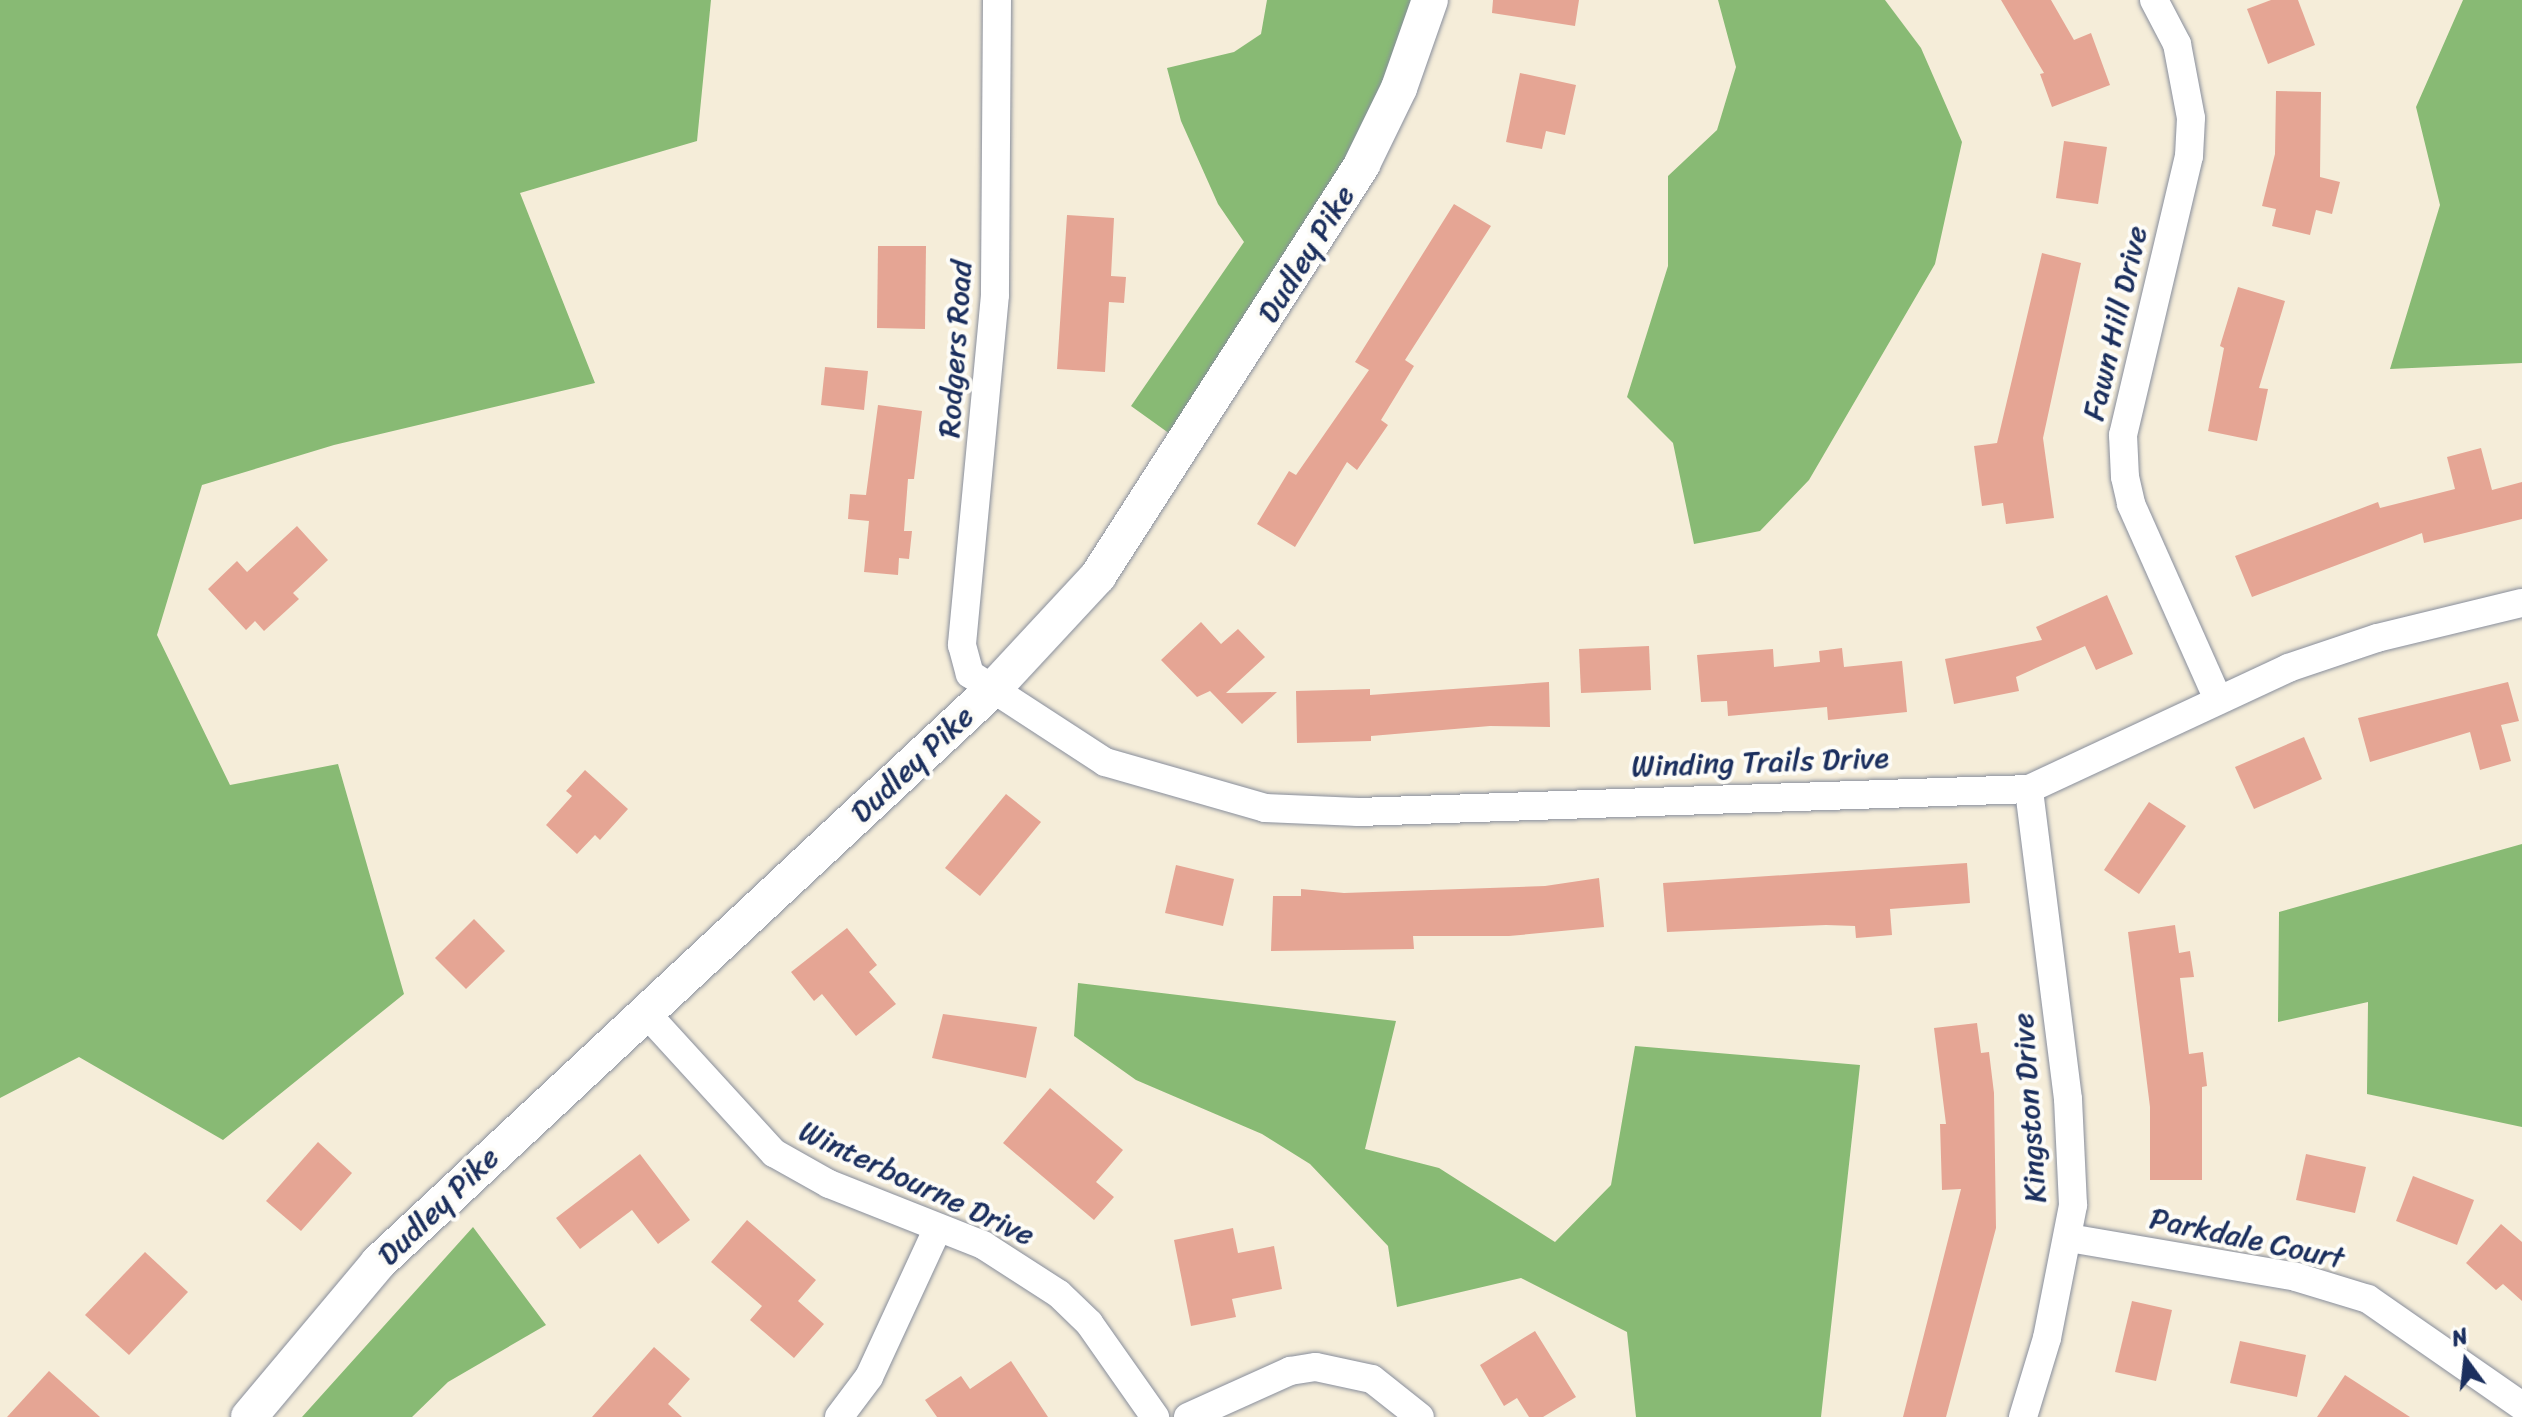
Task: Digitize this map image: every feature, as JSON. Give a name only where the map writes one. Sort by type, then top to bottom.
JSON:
[{"type":"street","name":"Rodgers Road","points":[[994,688],[970,674],[962,645],[995,295],[997,0]]},
{"type":"street","name":"Dudley Pike","points":[[249,1417],[378,1263],[994,688],[1098,576],[1362,164],[1399,88],[1430,0]]},
{"type":"street","name":"Fawn Hill Drive","points":[[2154,0],[2177,44],[2191,118],[2189,156],[2123,435],[2125,477],[2131,504],[2218,699]]},
{"type":"street","name":"Winding Trails Drive","points":[[994,688],[1105,762],[1265,808],[1358,812],[2029,789],[2218,699],[2377,638],[2522,603]]},
{"type":"street","name":"Kingston Drive","points":[[2023,1417],[2069,1238],[2068,1099],[2029,789]]},
{"type":"street","name":"Winterbourne Drive","points":[[646,1013],[774,1153],[829,1184],[983,1245],[1059,1294],[1089,1323],[1155,1417]]},
{"type":"street","points":[[839,1417],[869,1377],[938,1228]]},
{"type":"street","name":"Parkdale Court","points":[[2069,1238],[2296,1277],[2368,1299],[2522,1406]]},
{"type":"street","points":[[1188,1417],[1290,1371],[1316,1367],[1372,1379],[1420,1417]]},
{"type":"green space","points":[[0,0],[711,0],[697,141],[520,193],[595,383],[334,445],[202,485],[157,635],[230,785],[338,764],[404,994],[223,1140],[79,1057],[0,1098]]},
{"type":"green space","points":[[1267,0],[1430,0],[1427,15],[1184,444],[1131,406],[1244,242],[1218,204],[1181,121],[1167,68],[1234,52],[1261,34]]},
{"type":"green space","points":[[1718,0],[1885,0],[1921,48],[1962,142],[1935,264],[1809,480],[1760,531],[1694,544],[1673,443],[1627,397],[1668,266],[1668,176],[1717,130],[1736,67]]},
{"type":"green space","points":[[2463,0],[2522,0],[2522,363],[2390,369],[2440,205],[2416,107]]},
{"type":"green space","points":[[2522,844],[2522,1127],[2367,1094],[2368,1002],[2278,1022],[2279,912]]},
{"type":"green space","points":[[1078,983],[1396,1021],[1365,1149],[1439,1168],[1555,1242],[1611,1185],[1635,1046],[1860,1065],[1821,1417],[1636,1417],[1627,1332],[1521,1278],[1397,1307],[1388,1246],[1310,1164],[1262,1134],[1136,1080],[1074,1036]]},
{"type":"green space","points":[[473,1227],[546,1325],[448,1382],[412,1417],[302,1417]]},
{"type":"building","points":[[1493,0],[1579,0],[1575,26],[1492,13]]},
{"type":"building","points":[[2001,0],[2051,0],[2074,40],[2091,33],[2110,85],[2052,107],[2040,74],[2044,73]]},
{"type":"building","points":[[2271,0],[2298,0],[2315,45],[2268,64],[2247,9]]},
{"type":"building","points":[[1520,73],[1576,85],[1565,135],[1546,131],[1542,149],[1506,142]]},
{"type":"building","points":[[2276,91],[2321,92],[2320,177],[2340,182],[2332,214],[2316,210],[2310,235],[2272,226],[2276,209],[2262,206],[2275,154]]},
{"type":"building","points":[[2064,141],[2107,147],[2098,204],[2056,198]]},
{"type":"building","points":[[1454,204],[1491,226],[1405,360],[1414,366],[1381,420],[1388,425],[1357,470],[1347,462],[1295,547],[1257,524],[1289,471],[1296,475],[1369,370],[1355,362]]},
{"type":"building","points":[[1067,215],[1114,218],[1111,276],[1126,277],[1124,303],[1109,302],[1105,372],[1057,369]]},
{"type":"building","points":[[878,246],[926,246],[925,329],[877,328]]},
{"type":"building","points":[[2042,253],[2081,263],[2043,438],[2054,518],[2006,524],[2003,503],[1982,506],[1974,446],[1997,443]]},
{"type":"building","points":[[2238,287],[2285,301],[2259,388],[2268,389],[2257,441],[2208,431],[2224,348],[2220,346]]},
{"type":"building","points":[[825,367],[868,371],[864,410],[821,405]]},
{"type":"building","points":[[878,405],[922,411],[914,479],[908,479],[904,531],[912,531],[909,559],[899,558],[898,575],[864,572],[869,521],[848,519],[850,494],[866,495]]},
{"type":"building","points":[[2481,448],[2492,490],[2522,482],[2522,519],[2424,543],[2422,533],[2252,597],[2235,556],[2378,502],[2380,508],[2455,489],[2447,457]]},
{"type":"building","points":[[297,526],[328,560],[293,593],[299,599],[264,631],[255,621],[246,630],[208,589],[237,561],[247,572]]},
{"type":"building","points":[[2107,595],[2133,654],[2096,670],[2085,646],[2016,677],[2019,691],[1954,704],[1945,659],[2042,640],[2036,627]]},
{"type":"building","points":[[1201,622],[1221,644],[1238,629],[1265,657],[1226,693],[1277,692],[1242,724],[1210,691],[1197,697],[1161,660]]},
{"type":"building","points":[[1649,646],[1651,690],[1581,693],[1579,649]]},
{"type":"building","points":[[1842,648],[1844,667],[1902,661],[1907,712],[1828,720],[1827,707],[1728,716],[1727,701],[1701,702],[1697,655],[1773,649],[1774,667],[1820,662],[1819,651]]},
{"type":"building","points":[[1549,682],[1550,727],[1490,726],[1371,736],[1371,741],[1297,743],[1296,691],[1370,689],[1370,695]]},
{"type":"building","points":[[2508,682],[2519,721],[2501,725],[2511,761],[2480,770],[2470,732],[2370,762],[2358,718]]},
{"type":"building","points":[[2304,737],[2322,779],[2254,809],[2235,767]]},
{"type":"building","points":[[585,770],[628,809],[600,840],[595,835],[577,854],[546,825],[572,796],[566,791]]},
{"type":"building","points":[[1006,794],[1041,822],[980,896],[945,868]]},
{"type":"building","points":[[2149,802],[2186,826],[2139,894],[2104,870]]},
{"type":"building","points":[[1967,863],[1970,903],[1890,909],[1892,935],[1856,938],[1855,926],[1826,925],[1667,932],[1663,883]]},
{"type":"building","points":[[1176,865],[1234,879],[1223,926],[1165,913]]},
{"type":"building","points":[[1599,878],[1604,927],[1509,936],[1413,936],[1414,949],[1271,951],[1273,896],[1301,896],[1301,889],[1344,893],[1545,886]]},
{"type":"building","points":[[474,919],[505,951],[466,989],[435,958]]},
{"type":"building","points":[[2175,925],[2179,953],[2190,951],[2194,977],[2180,978],[2189,1054],[2203,1052],[2207,1086],[2202,1087],[2202,1180],[2150,1180],[2150,1107],[2128,932]]},
{"type":"building","points":[[847,928],[877,965],[869,972],[896,1004],[856,1036],[822,994],[814,1001],[791,972]]},
{"type":"building","points":[[943,1014],[1037,1027],[1026,1078],[932,1058]]},
{"type":"building","points":[[1977,1023],[1981,1053],[1989,1052],[1994,1093],[1996,1228],[1946,1417],[1903,1417],[1961,1189],[1942,1190],[1940,1124],[1946,1124],[1934,1028]]},
{"type":"building","points":[[1050,1088],[1123,1150],[1096,1182],[1114,1197],[1094,1220],[1003,1143]]},
{"type":"building","points":[[318,1142],[352,1173],[301,1231],[266,1201]]},
{"type":"building","points":[[640,1154],[690,1220],[658,1244],[632,1210],[580,1249],[556,1218]]},
{"type":"building","points":[[2306,1154],[2366,1167],[2355,1213],[2296,1200]]},
{"type":"building","points":[[2413,1176],[2474,1200],[2457,1245],[2396,1221]]},
{"type":"building","points":[[747,1220],[816,1280],[798,1301],[824,1324],[794,1358],[750,1320],[762,1306],[711,1262]]},
{"type":"building","points":[[2501,1224],[2522,1242],[2522,1301],[2503,1284],[2496,1290],[2466,1263]]},
{"type":"building","points":[[1233,1228],[1238,1253],[1274,1246],[1282,1289],[1232,1299],[1236,1317],[1191,1326],[1174,1240]]},
{"type":"building","points":[[145,1252],[188,1292],[129,1355],[85,1315]]},
{"type":"building","points":[[2132,1301],[2172,1310],[2156,1381],[2115,1372]]},
{"type":"building","points":[[1535,1331],[1576,1397],[1543,1417],[1529,1417],[1517,1398],[1504,1406],[1480,1365]]},
{"type":"building","points":[[2240,1341],[2306,1355],[2297,1397],[2230,1383]]},
{"type":"building","points":[[654,1347],[690,1379],[668,1404],[682,1417],[592,1417]]},
{"type":"building","points":[[1011,1361],[1048,1417],[937,1417],[925,1400],[961,1376],[970,1389]]},
{"type":"building","points":[[49,1371],[100,1417],[7,1417]]},
{"type":"building","points":[[2345,1375],[2410,1417],[2317,1417]]}]
